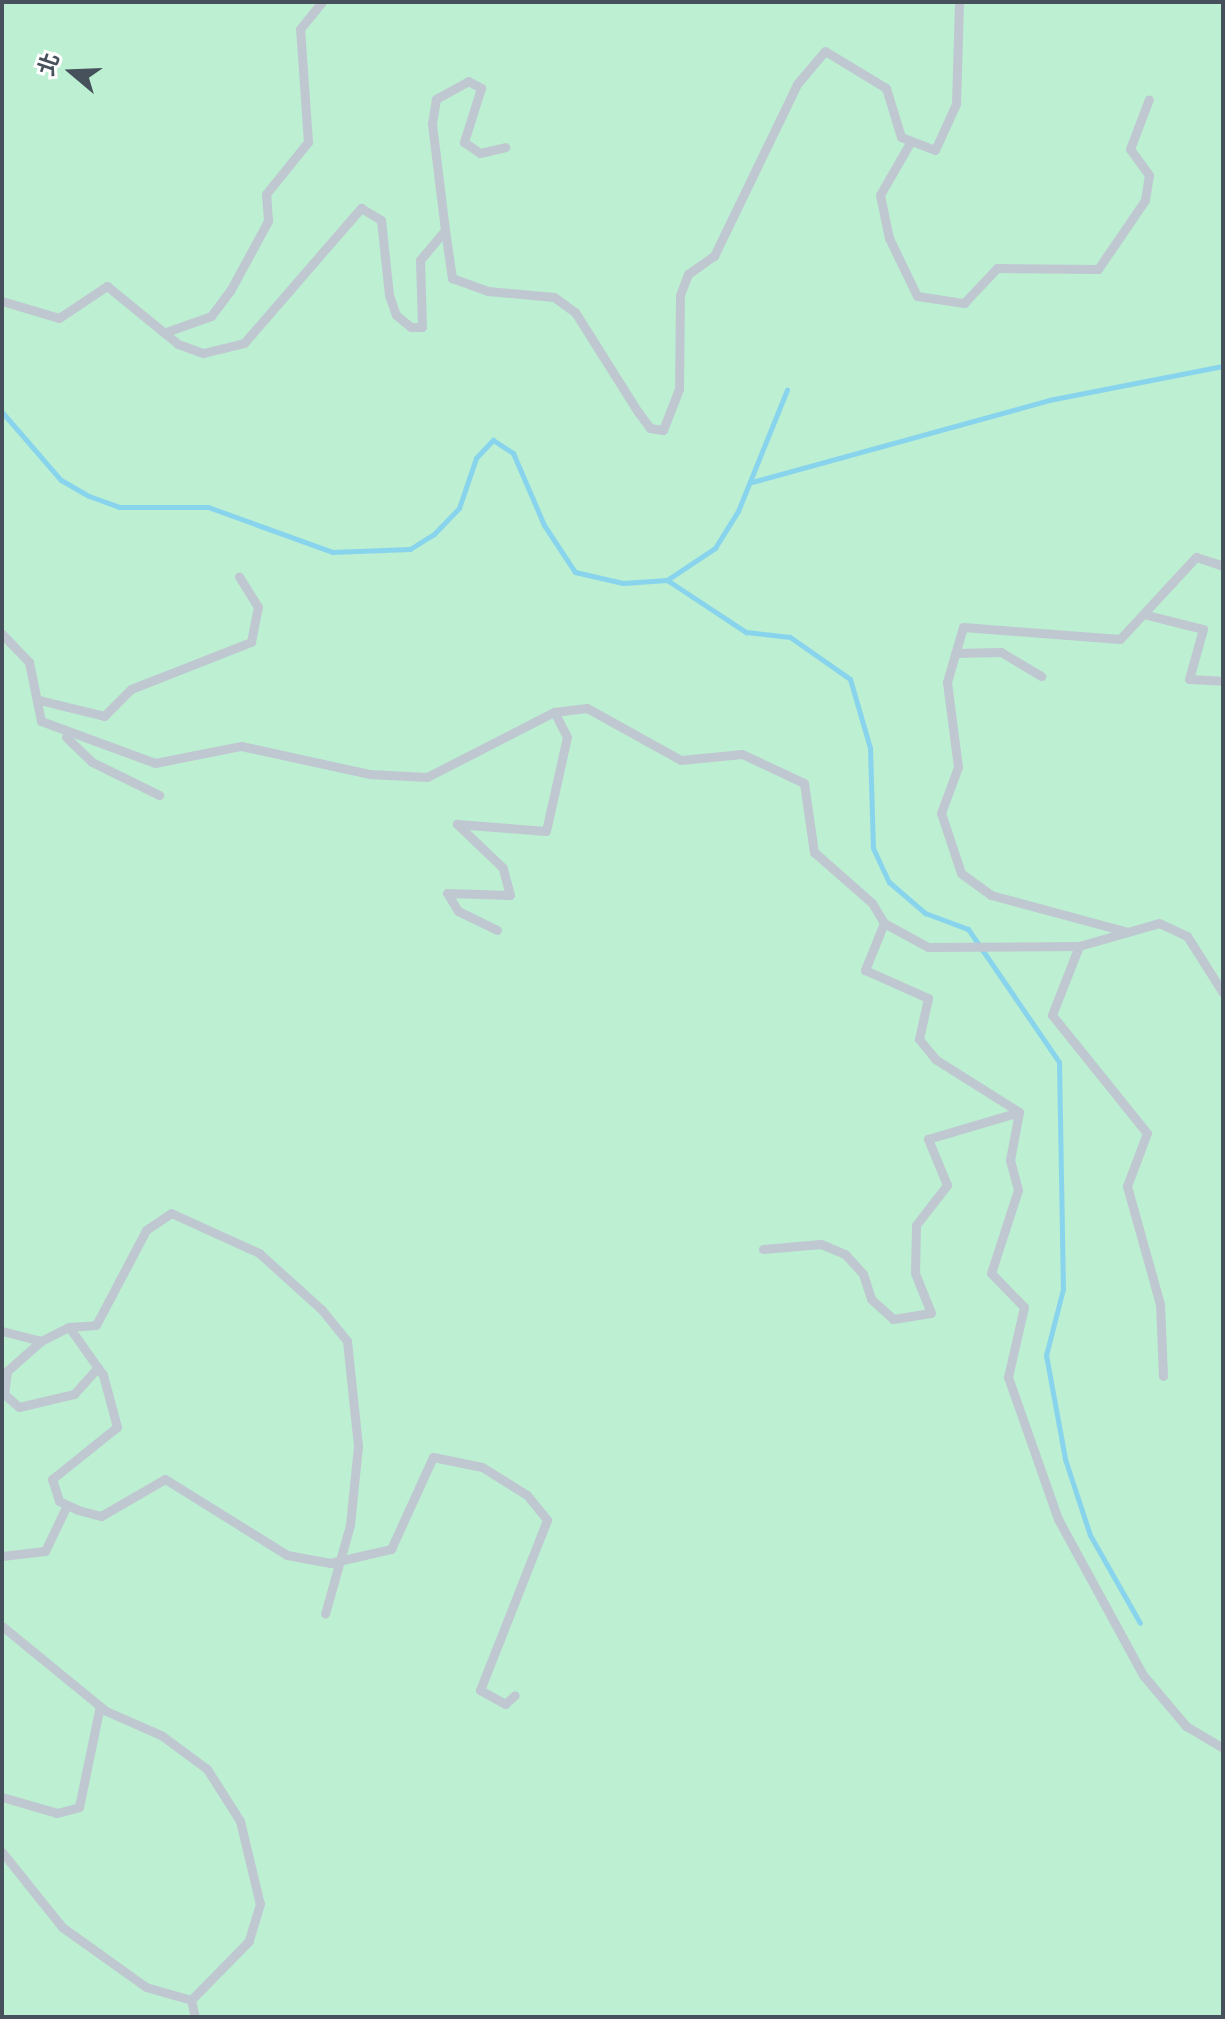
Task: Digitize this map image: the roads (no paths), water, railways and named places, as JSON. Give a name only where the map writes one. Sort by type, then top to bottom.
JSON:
[{"type":"lane","points":[[166,332],[211,316],[230,291],[268,221],[266,194],[308,142],[300,29],[322,2]]},
{"type":"lane","points":[[505,147],[480,153],[464,142],[481,88],[468,81],[436,99],[432,124],[452,278],[488,291],[554,297],[575,312],[644,420],[663,430],[679,389],[679,305],[688,274],[714,256],[797,84],[825,51],[886,88],[901,137],[935,150],[956,104],[959,2]]},
{"type":"lane","points":[[911,141],[880,195],[889,238],[917,296],[964,303],[997,268],[1098,269],[1145,200],[1149,175],[1130,149],[1149,99]]},
{"type":"lane","points":[[2,301],[59,318],[107,286],[166,332],[203,353],[244,343],[361,208],[381,220],[396,315],[422,327],[420,260],[445,230]]},
{"type":"lane","points":[[1132,933],[991,895],[961,873],[941,813],[958,767],[947,682],[963,627],[1086,641],[1120,639],[1147,615],[1196,557],[1223,566]]},
{"type":"lane","points":[[39,700],[104,716],[131,689],[251,642],[258,607],[239,576]]},
{"type":"lane","points":[[1147,615],[1203,629],[1189,679],[1223,681]]},
{"type":"lane","points":[[2,634],[29,662],[41,721],[63,735],[92,762],[159,795]]},
{"type":"lane","points":[[955,653],[1001,652],[1041,676]]},
{"type":"lane","points":[[63,735],[155,763],[241,746],[369,774],[427,777],[554,712],[587,708],[681,760],[742,754],[804,783],[814,852],[872,903],[884,923],[928,947],[968,950],[1079,946],[1159,923],[1187,936],[1223,993]]},
{"type":"lane","points":[[497,930],[458,911],[447,893],[510,895],[503,868],[457,824],[546,831],[567,737],[554,712]]},
{"type":"lane","points":[[884,923],[865,970],[928,998],[919,1039],[935,1059],[1019,1112]]},
{"type":"lane","points":[[1079,946],[1052,1015],[1147,1133],[1127,1186],[1160,1304],[1163,1376]]},
{"type":"lane","points":[[763,1249],[821,1244],[845,1254],[863,1274],[871,1299],[893,1319],[931,1313],[915,1273],[916,1225],[947,1185],[928,1139],[1019,1112]]},
{"type":"lane","points":[[1019,1112],[1010,1160],[1018,1190],[991,1273],[1024,1307],[1008,1377],[1058,1519],[1106,1616],[1186,1726],[1223,1748]]},
{"type":"lane","points":[[98,1367],[74,1394],[19,1407],[4,1394],[7,1371],[41,1341],[69,1327],[96,1325],[146,1230],[171,1213],[259,1253],[347,1341],[358,1446],[342,1561],[325,1614]]},
{"type":"lane","points":[[69,1327],[98,1367],[117,1427],[52,1479],[67,1505],[101,1516],[165,1479],[287,1555],[342,1561],[391,1549],[433,1457],[482,1467],[527,1495],[547,1520],[480,1690],[505,1704],[515,1695]]},
{"type":"lane","points":[[2,1331],[41,1341]]},
{"type":"lane","points":[[2,1556],[45,1551],[67,1505]]},
{"type":"lane","points":[[2,1626],[100,1706],[161,1735],[207,1769],[240,1821],[253,1862],[260,1904],[249,1941],[191,2000]]},
{"type":"lane","points":[[2,1797],[42,1811],[79,1807],[100,1706]]},
{"type":"lane","points":[[2,1852],[62,1927],[146,1987],[191,2000]]},
{"type":"lane","points":[[191,2000],[195,2017]]},
{"type":"waterway","points":[[752,482],[1049,400],[1223,366]]},
{"type":"waterway","points":[[667,580],[715,548],[738,511],[787,390]]},
{"type":"waterway","points":[[2,412],[61,480],[89,496],[119,507],[208,507],[332,552],[410,549],[434,534],[459,508],[476,458],[493,440],[513,453],[544,525],[575,572],[623,583],[667,580],[746,632],[790,637],[850,679],[870,748],[873,848],[889,882],[925,913],[968,929],[1059,1062],[1063,1289],[1046,1355],[1065,1459],[1090,1535],[1140,1623]]}]
